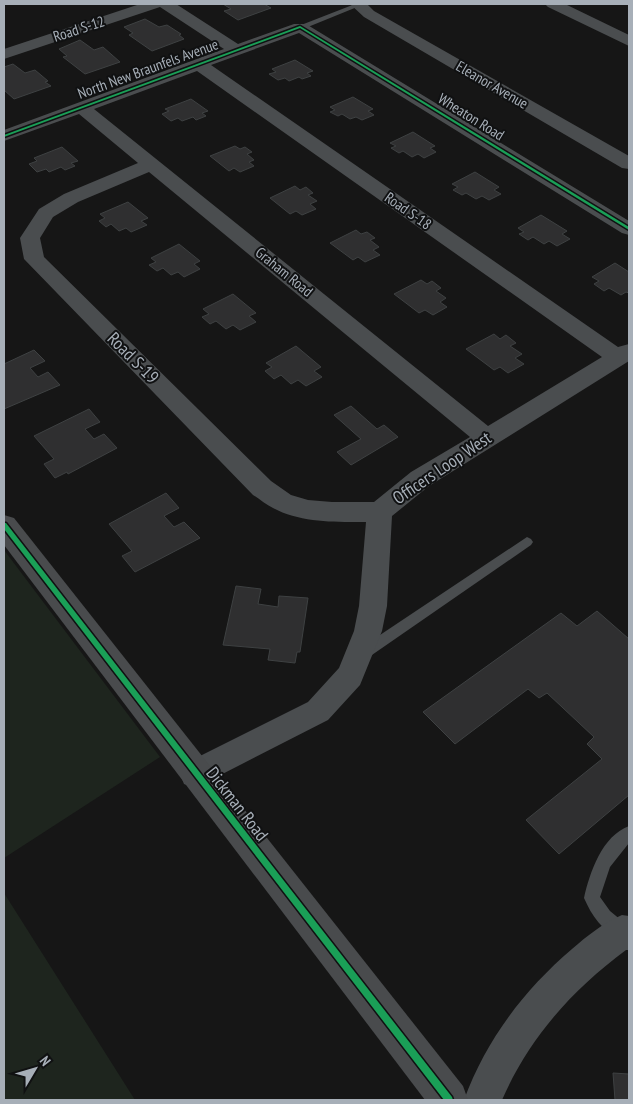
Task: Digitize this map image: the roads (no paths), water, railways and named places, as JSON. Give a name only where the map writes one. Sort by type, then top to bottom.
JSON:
[{"type":"street","name":"Road S-12","points":[[4,54],[155,4]]},
{"type":"street","points":[[166,4],[236,51]]},
{"type":"street","name":"Eleanor Avenue","points":[[359,4],[369,14],[629,164]]},
{"type":"street","points":[[553,4],[629,41]]},
{"type":"street","name":"North New Braunfels Avenue","points":[[4,136],[300,27]]},
{"type":"street","name":"Wheaton Road","points":[[300,27],[629,229]]},
{"type":"street","name":"Road S-18","points":[[198,64],[624,354]]},
{"type":"street","name":"Graham Road","points":[[81,107],[487,438]]},
{"type":"street","points":[[611,153],[629,144]]},
{"type":"street","name":"Road S-19","points":[[151,164],[70,198],[46,214],[30,238],[34,259],[262,488],[284,503],[306,509],[331,513],[379,512]]},
{"type":"street","name":"Officers Loop West","points":[[195,774],[318,710],[350,676],[368,631],[373,606],[379,512],[420,479],[624,354]]},
{"type":"street","name":"Dickman Road","points":[[4,525],[449,1100]]},
{"type":"street","points":[[483,1100],[509,1046],[540,1003],[592,953],[626,932]]},
{"type":"lane","name":"North New Braunfels Avenue","points":[[300,27],[359,4]]},
{"type":"lane","points":[[359,656],[527,542]]},
{"type":"lane","points":[[626,932],[612,926],[599,912],[592,898],[602,863],[615,845],[629,833]]}]
